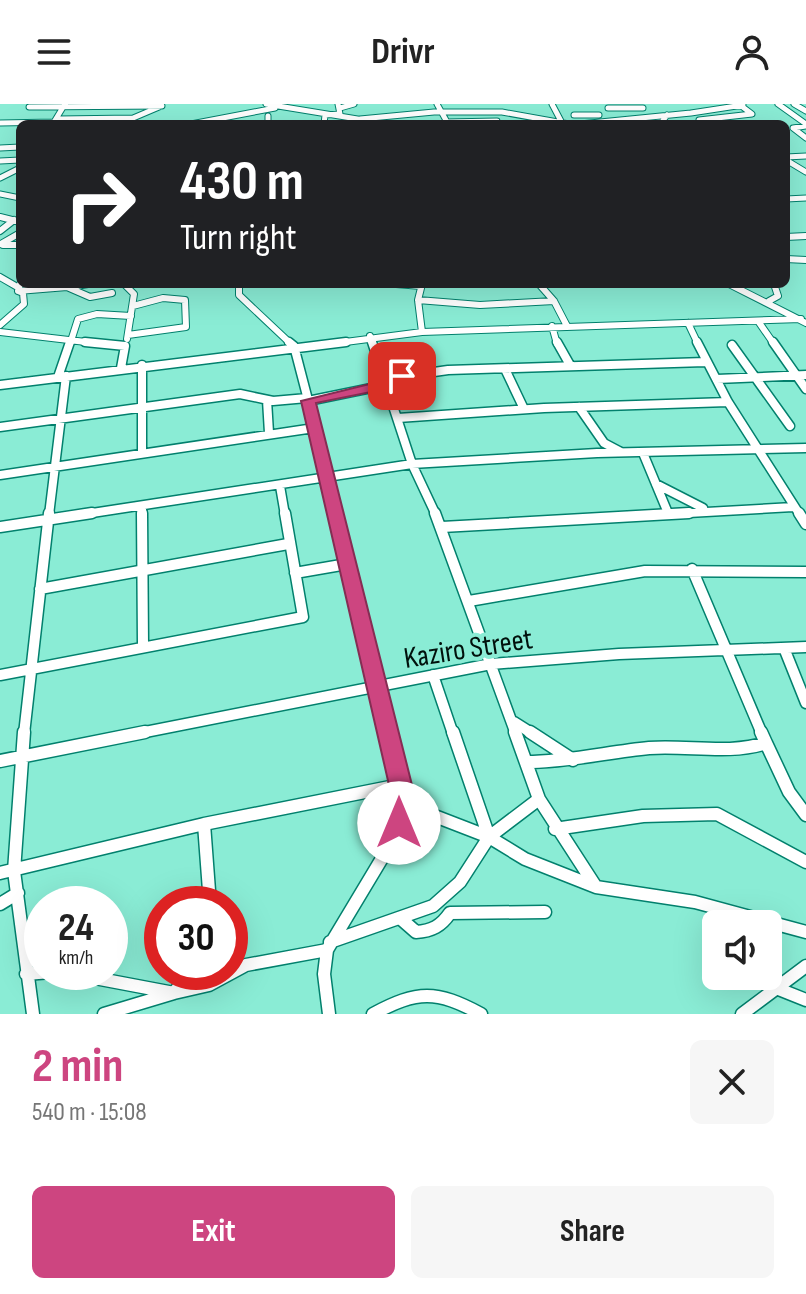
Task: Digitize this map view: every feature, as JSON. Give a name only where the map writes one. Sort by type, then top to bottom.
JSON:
[{"type":"street","points":[[266,104],[366,120]]},
{"type":"street","points":[[325,115],[339,114],[339,106],[354,104]]},
{"type":"street","points":[[437,104],[443,120]]},
{"type":"street","points":[[442,112],[460,104]]},
{"type":"street","points":[[489,104],[528,117]]},
{"type":"street","points":[[678,104],[700,120]]},
{"type":"street","points":[[574,115],[598,118],[667,115],[747,104]]},
{"type":"street","points":[[778,104],[806,125]]},
{"type":"street","points":[[794,104],[806,111]]},
{"type":"street","points":[[27,110],[65,105],[164,105]]},
{"type":"street","points":[[59,119],[65,105]]},
{"type":"street","points":[[128,120],[164,105]]},
{"type":"street","points":[[234,115],[232,113],[246,105]]},
{"type":"street","points":[[714,120],[752,114],[738,105]]},
{"type":"street","points":[[210,120],[279,106]]},
{"type":"street","points":[[625,120],[612,117],[606,106],[642,106],[649,115]]},
{"type":"street","points":[[360,119],[442,112],[545,120]]},
{"type":"street","points":[[489,114],[519,114]]},
{"type":"street","points":[[489,114],[495,120]]},
{"type":"street","points":[[324,120],[325,115]]},
{"type":"street","points":[[638,120],[649,115]]},
{"type":"street","points":[[663,120],[667,115]]},
{"type":"street","points":[[49,120],[133,118]]},
{"type":"street","points":[[592,120],[598,118]]},
{"type":"street","points":[[790,128],[806,125]]},
{"type":"street","points":[[793,128],[806,138]]},
{"type":"street","points":[[0,160],[3,148]]},
{"type":"street","points":[[0,325],[24,304],[20,288]]},
{"type":"street","points":[[72,288],[90,297],[112,293]]},
{"type":"street","points":[[97,314],[104,299],[121,288]]},
{"type":"street","points":[[121,368],[133,306],[133,291],[130,288]]},
{"type":"street","points":[[239,288],[239,295],[294,346],[329,477],[400,785],[399,823],[390,845],[328,946],[324,974],[329,1014]]},
{"type":"street","points":[[421,288],[418,300],[422,332]]},
{"type":"street","points":[[543,288],[554,301],[567,326]]},
{"type":"street","points":[[738,288],[804,321]]},
{"type":"street","points":[[769,301],[778,296],[775,288]]},
{"type":"street","points":[[128,335],[186,327],[185,300],[163,298],[133,306]]},
{"type":"street","points":[[418,300],[471,305],[554,301]]},
{"type":"street","points":[[24,954],[14,871],[29,671],[61,419],[62,376],[78,319],[97,314],[131,316]]},
{"type":"street","points":[[758,321],[802,375],[806,389]]},
{"type":"street","points":[[0,385],[370,336],[552,326],[804,321]]},
{"type":"street","points":[[688,323],[705,362],[728,402],[806,524]]},
{"type":"street","points":[[552,326],[559,349],[570,365]]},
{"type":"street","points":[[0,332],[125,346]]},
{"type":"street","points":[[370,336],[412,464],[442,527],[539,799],[555,829],[583,864],[596,887]]},
{"type":"street","points":[[732,345],[790,426]]},
{"type":"street","points":[[0,427],[246,394],[267,400],[308,399],[448,370],[705,362]]},
{"type":"street","points":[[142,365],[142,453]]},
{"type":"street","points":[[505,369],[524,409]]},
{"type":"street","points":[[717,379],[802,375]]},
{"type":"street","points":[[267,400],[269,433]]},
{"type":"street","points":[[398,418],[544,408],[728,402]]},
{"type":"street","points":[[579,407],[604,443],[624,453]]},
{"type":"street","points":[[544,408],[585,418]]},
{"type":"street","points":[[0,475],[314,428]]},
{"type":"street","points":[[597,453],[604,443]]},
{"type":"street","points":[[0,527],[412,464],[597,453],[806,448]]},
{"type":"street","points":[[643,453],[668,513]]},
{"type":"street","points":[[656,484],[707,510]]},
{"type":"street","points":[[0,675],[143,645],[303,617],[280,486]]},
{"type":"street","points":[[142,506],[143,645]]},
{"type":"street","points":[[442,527],[793,507]]},
{"type":"street","points":[[40,589],[288,544]]},
{"type":"street","points":[[295,573],[347,564]]},
{"type":"street","points":[[469,601],[566,581],[692,569],[806,572]]},
{"type":"street","points":[[692,569],[730,652],[766,743],[789,792],[806,815]]},
{"type":"street","name":"Kaziro Street","points":[[0,761],[491,664],[619,654],[806,647]]},
{"type":"street","points":[[784,648],[806,703]]},
{"type":"street","points":[[433,675],[489,837]]},
{"type":"street","points":[[514,722],[573,760]]},
{"type":"street","points":[[526,762],[573,760],[650,748],[748,749],[766,743]]},
{"type":"street","points":[[0,873],[204,824],[400,785]]},
{"type":"street","points":[[104,1014],[209,985],[246,965],[328,946],[433,906],[460,882],[489,837],[539,799]]},
{"type":"street","points":[[401,803],[451,825],[489,837],[525,859],[596,887],[695,902],[806,932]]},
{"type":"street","points":[[555,829],[643,816],[717,814],[806,862]]},
{"type":"street","points":[[204,824],[209,886]]},
{"type":"street","points":[[0,904],[18,893]]},
{"type":"street","points":[[433,906],[450,913],[545,912]]},
{"type":"street","points":[[400,918],[416,932],[426,932],[438,928],[450,913]]},
{"type":"street","points":[[782,984],[806,966]]},
{"type":"street","points":[[128,986],[174,993]]},
{"type":"street","points":[[29,990],[33,1014]]},
{"type":"street","points":[[742,1014],[773,990]]},
{"type":"street","points":[[781,990],[806,1000]]},
{"type":"street","points":[[373,1014],[408,995],[423,993],[445,997],[481,1014]]},
{"type":"route","points":[[399,823],[400,785],[329,477],[308,401],[386,385],[385,379],[402,376]]}]
